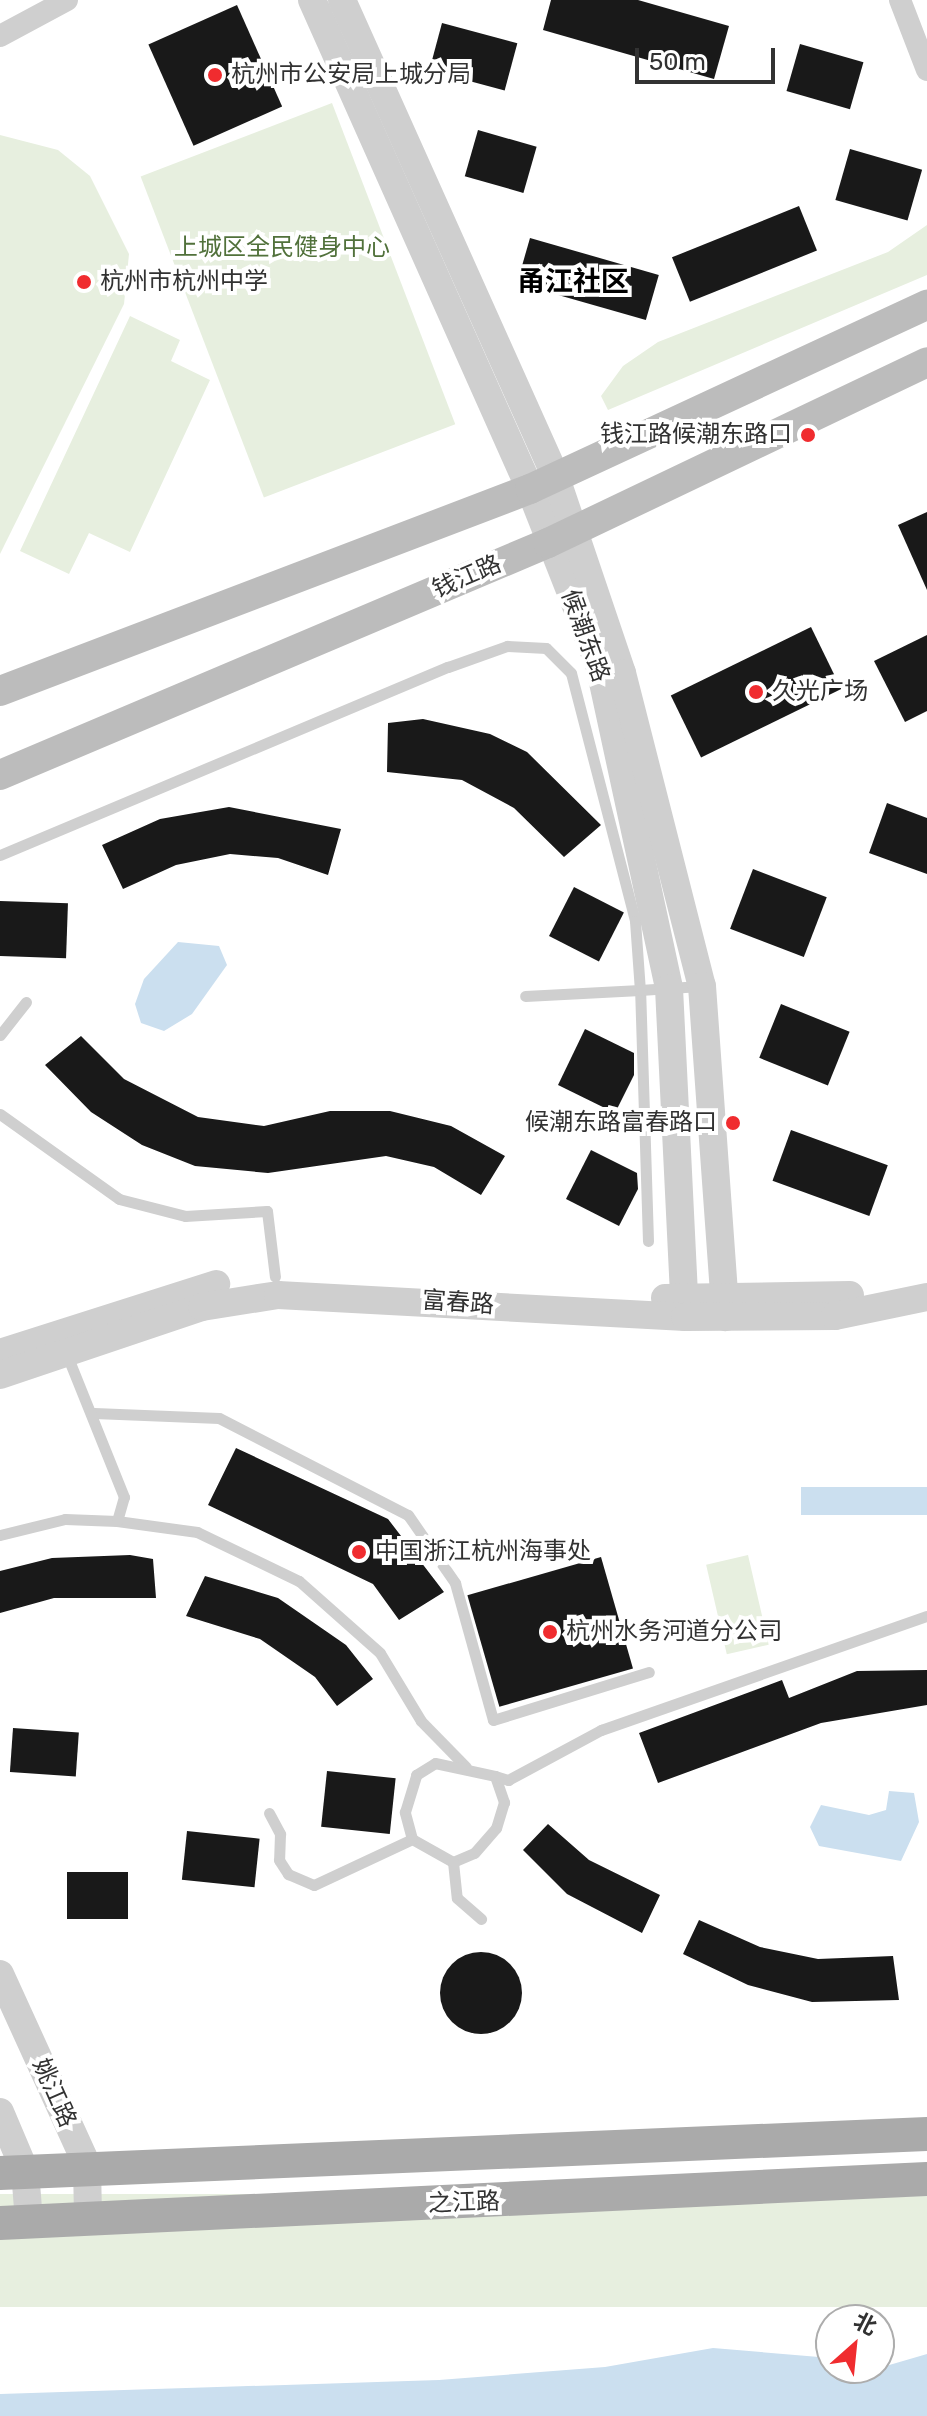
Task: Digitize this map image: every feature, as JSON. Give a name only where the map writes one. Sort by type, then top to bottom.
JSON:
[{"type":"main road","points":[[0,691],[543,482],[927,305]]},
{"type":"main road","name":"钱江路","points":[[0,775],[561,536],[927,362]]},
{"type":"main road","name":"之江路","points":[[13,2172],[87,2165],[927,2134]]},
{"type":"main road","name":"之江路","points":[[14,2222],[927,2179]]},
{"type":"street","points":[[0,36],[67,0]]},
{"type":"street","name":"候潮东路","points":[[312,0],[543,482]]},
{"type":"street","name":"候潮东路","points":[[342,0],[543,482],[599,664],[669,988],[684,1307]]},
{"type":"street","points":[[900,0],[927,70]]},
{"type":"street","name":"候潮东路","points":[[561,536],[622,673],[702,986],[727,1304]]},
{"type":"street","name":"富春路","points":[[0,1375],[62,1342],[217,1284],[275,1277],[684,1307]]},
{"type":"street","name":"富春路","points":[[0,1353],[62,1342],[202,1307],[278,1295],[684,1307],[836,1298],[927,1280]]},
{"type":"street","name":"富春路","points":[[727,1304],[835,1316],[927,1297]]},
{"type":"street","name":"姚江路","points":[[0,1974],[87,2165],[88,2217]]},
{"type":"street","points":[[0,2112],[13,2172],[14,2222]]},
{"type":"lane","points":[[0,855],[448,667],[507,646],[546,648],[571,673],[635,921],[648,1241]]},
{"type":"lane","points":[[525,996],[702,986]]},
{"type":"lane","points":[[0,1035],[26,1002]]},
{"type":"lane","points":[[0,1114],[119,1199],[185,1216],[267,1211],[275,1277]]},
{"type":"lane","points":[[62,1342],[94,1413],[124,1497],[117,1521]]},
{"type":"lane","points":[[94,1413],[219,1418],[408,1515],[455,1583],[493,1720],[649,1672]]},
{"type":"lane","points":[[0,1535],[65,1519],[117,1521],[197,1532],[299,1581],[380,1653],[421,1721],[466,1767]]},
{"type":"lane","points":[[453,1862],[412,1839],[405,1812],[416,1775],[435,1763],[466,1767],[508,1780],[601,1730],[927,1616]]},
{"type":"lane","points":[[453,1862],[474,1853],[496,1828],[504,1802],[495,1776]]},
{"type":"lane","points":[[269,1813],[280,1834],[279,1860],[288,1874],[314,1885],[412,1839]]},
{"type":"lane","points":[[453,1862],[457,1898],[481,1919]]},
{"type":"green space","name":"上城区全民健身中心","points":[[332,103],[455,424],[264,498],[141,176]]},
{"type":"green space","points":[[0,135],[58,150],[90,176],[129,254],[124,304],[0,554]]},
{"type":"green space","points":[[927,225],[927,275],[608,410],[601,396],[623,366],[658,342],[888,252]]},
{"type":"green space","points":[[130,316],[180,340],[171,361],[210,380],[130,552],[89,533],[69,574],[20,551]]},
{"type":"green space","points":[[748,1555],[769,1645],[727,1654],[706,1565]]},
{"type":"green space","points":[[0,2194],[927,2194],[927,2307],[815,2304],[815,2307],[0,2307]]},
{"type":"water","points":[[178,942],[219,946],[227,965],[192,1014],[164,1031],[141,1023],[135,1004],[144,979]]},
{"type":"water","points":[[801,1487],[927,1487],[927,1515],[801,1515]]},
{"type":"water","points":[[889,1791],[914,1793],[919,1822],[901,1861],[819,1846],[810,1827],[821,1805],[869,1815],[886,1810]]},
{"type":"water","points":[[713,2348],[815,2357],[815,2384],[895,2384],[895,2363],[927,2354],[927,2416],[0,2416],[0,2394],[439,2380],[605,2367]]},
{"type":"building","points":[[551,0],[638,0],[729,26],[714,79],[543,30]]},
{"type":"building","name":"杭州市公安局上城分局","points":[[237,5],[282,106],[194,146],[148,44]]},
{"type":"building","points":[[442,23],[517,43],[505,91],[429,70]]},
{"type":"building","points":[[800,44],[863,62],[850,109],[786,91]]},
{"type":"building","points":[[478,130],[537,147],[523,193],[465,176]]},
{"type":"building","points":[[850,149],[922,170],[907,221],[835,200]]},
{"type":"building","points":[[799,206],[817,251],[690,302],[672,257]]},
{"type":"building","points":[[530,238],[659,275],[646,320],[517,283]]},
{"type":"building","points":[[927,512],[927,590],[898,525]]},
{"type":"building","name":"久光广场","points":[[811,627],[841,689],[701,757],[671,695]]},
{"type":"building","points":[[927,635],[927,711],[905,722],[874,661]]},
{"type":"building","points":[[423,719],[490,734],[527,752],[601,825],[564,857],[514,808],[462,780],[387,772],[388,723]]},
{"type":"building","points":[[887,803],[927,818],[927,874],[869,853]]},
{"type":"building","points":[[229,807],[341,829],[328,875],[278,858],[230,854],[176,865],[123,889],[102,845],[160,819]]},
{"type":"building","points":[[753,869],[827,897],[804,957],[730,929]]},
{"type":"building","points":[[574,887],[624,912],[599,961],[549,936]]},
{"type":"building","points":[[0,901],[68,903],[66,958],[0,956]]},
{"type":"building","points":[[781,1004],[850,1032],[828,1085],[759,1058]]},
{"type":"building","points":[[585,1029],[634,1053],[634,1075],[615,1113],[558,1085]]},
{"type":"building","points":[[81,1036],[124,1079],[198,1117],[264,1126],[330,1111],[390,1111],[451,1126],[505,1156],[481,1195],[434,1167],[386,1156],[268,1173],[195,1166],[142,1145],[91,1112],[45,1065]]},
{"type":"building","points":[[791,1130],[888,1165],[869,1216],[773,1181]]},
{"type":"building","points":[[591,1150],[637,1173],[638,1189],[619,1226],[566,1199]]},
{"type":"building","name":"中国浙江杭州海事处","points":[[236,1448],[388,1519],[444,1592],[399,1620],[373,1584],[208,1505]]},
{"type":"building","points":[[130,1555],[153,1559],[156,1598],[54,1598],[0,1613],[0,1571],[52,1558]]},
{"type":"building","name":"杭州水务河道分公司","points":[[601,1557],[633,1669],[499,1707],[467,1595]]},
{"type":"building","points":[[205,1576],[278,1598],[346,1645],[373,1679],[337,1706],[315,1677],[260,1639],[186,1616]]},
{"type":"building","points":[[927,1670],[927,1705],[821,1723],[658,1783],[639,1733],[782,1680],[789,1698],[857,1671]]},
{"type":"building","points":[[13,1728],[79,1733],[76,1776],[10,1772]]},
{"type":"building","points":[[327,1771],[396,1778],[390,1834],[321,1827]]},
{"type":"building","points":[[548,1824],[589,1860],[660,1895],[642,1933],[567,1894],[523,1850]]},
{"type":"building","points":[[187,1831],[260,1839],[254,1887],[182,1880]]},
{"type":"building","points":[[67,1872],[128,1872],[128,1919],[67,1919]]},
{"type":"building","points":[[699,1920],[760,1947],[818,1959],[893,1956],[899,2000],[812,2002],[748,1985],[683,1954]]},
{"type":"building","points":[[481,1952],[497,1955],[510,1964],[519,1977],[522,1993],[519,2009],[510,2022],[497,2031],[481,2034],[465,2031],[452,2022],[443,2009],[440,1993],[443,1977],[452,1964],[465,1955]]},
{"type":"place","name":"杭州市公安局上城分局","points":[[215,75]]},
{"type":"place","name":"杭州市杭州中学","points":[[84,282]]},
{"type":"place","name":"钱江路候潮东路口","points":[[808,435]]},
{"type":"place","name":"久光广场","points":[[756,692]]},
{"type":"place","name":"候潮东路富春路口","points":[[733,1123]]},
{"type":"place","name":"中国浙江杭州海事处","points":[[359,1552]]},
{"type":"place","name":"杭州水务河道分公司","points":[[550,1632]]},
{"type":"district","name":"甬江社区","points":[[573,282]]}]
